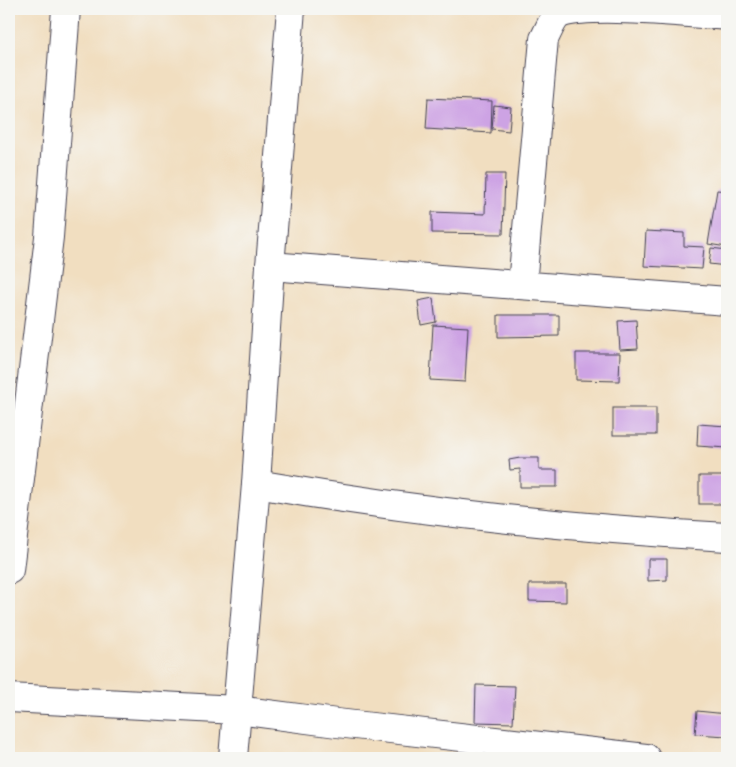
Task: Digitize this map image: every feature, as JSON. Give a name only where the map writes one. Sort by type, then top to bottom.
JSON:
[{"type":"street","points":[[9,570],[49,238],[66,9]]},
{"type":"street","points":[[232,758],[256,484],[270,266],[291,9]]},
{"type":"street","points":[[522,285],[546,17],[568,10],[661,11],[727,16]]},
{"type":"street","points":[[270,266],[727,301]]},
{"type":"street","points":[[256,484],[340,499],[583,528],[727,537]]},
{"type":"street","points":[[9,698],[237,710],[646,758]]},
{"type":"building","points":[[428,98],[492,101],[491,133],[426,129]]},
{"type":"building","points":[[494,105],[511,107],[509,131],[492,129]]},
{"type":"building","points":[[486,174],[505,174],[503,234],[432,233],[432,212],[485,214]]},
{"type":"building","points":[[717,190],[727,191],[727,247],[708,244]]},
{"type":"building","points":[[646,231],[684,233],[684,246],[704,247],[702,269],[644,266]]},
{"type":"building","points":[[711,248],[727,250],[727,266],[709,264]]},
{"type":"building","points":[[433,298],[436,322],[421,325],[418,301]]},
{"type":"building","points":[[498,315],[559,315],[559,336],[498,337]]},
{"type":"building","points":[[636,320],[638,349],[620,350],[618,321]]},
{"type":"building","points":[[433,325],[468,327],[465,382],[430,380]]},
{"type":"building","points":[[576,353],[620,353],[619,381],[576,380]]},
{"type":"building","points":[[613,408],[656,408],[656,435],[613,435]]},
{"type":"building","points":[[698,424],[727,426],[727,448],[697,446]]},
{"type":"building","points":[[539,458],[539,470],[557,470],[557,487],[520,487],[520,469],[510,470],[509,460]]},
{"type":"building","points":[[699,476],[724,476],[724,504],[699,504]]},
{"type":"building","points":[[648,559],[667,559],[667,580],[648,581]]},
{"type":"building","points":[[529,584],[566,584],[566,602],[529,601]]},
{"type":"building","points":[[476,685],[515,686],[513,723],[475,722]]},
{"type":"building","points":[[697,711],[727,714],[727,736],[695,734]]}]
